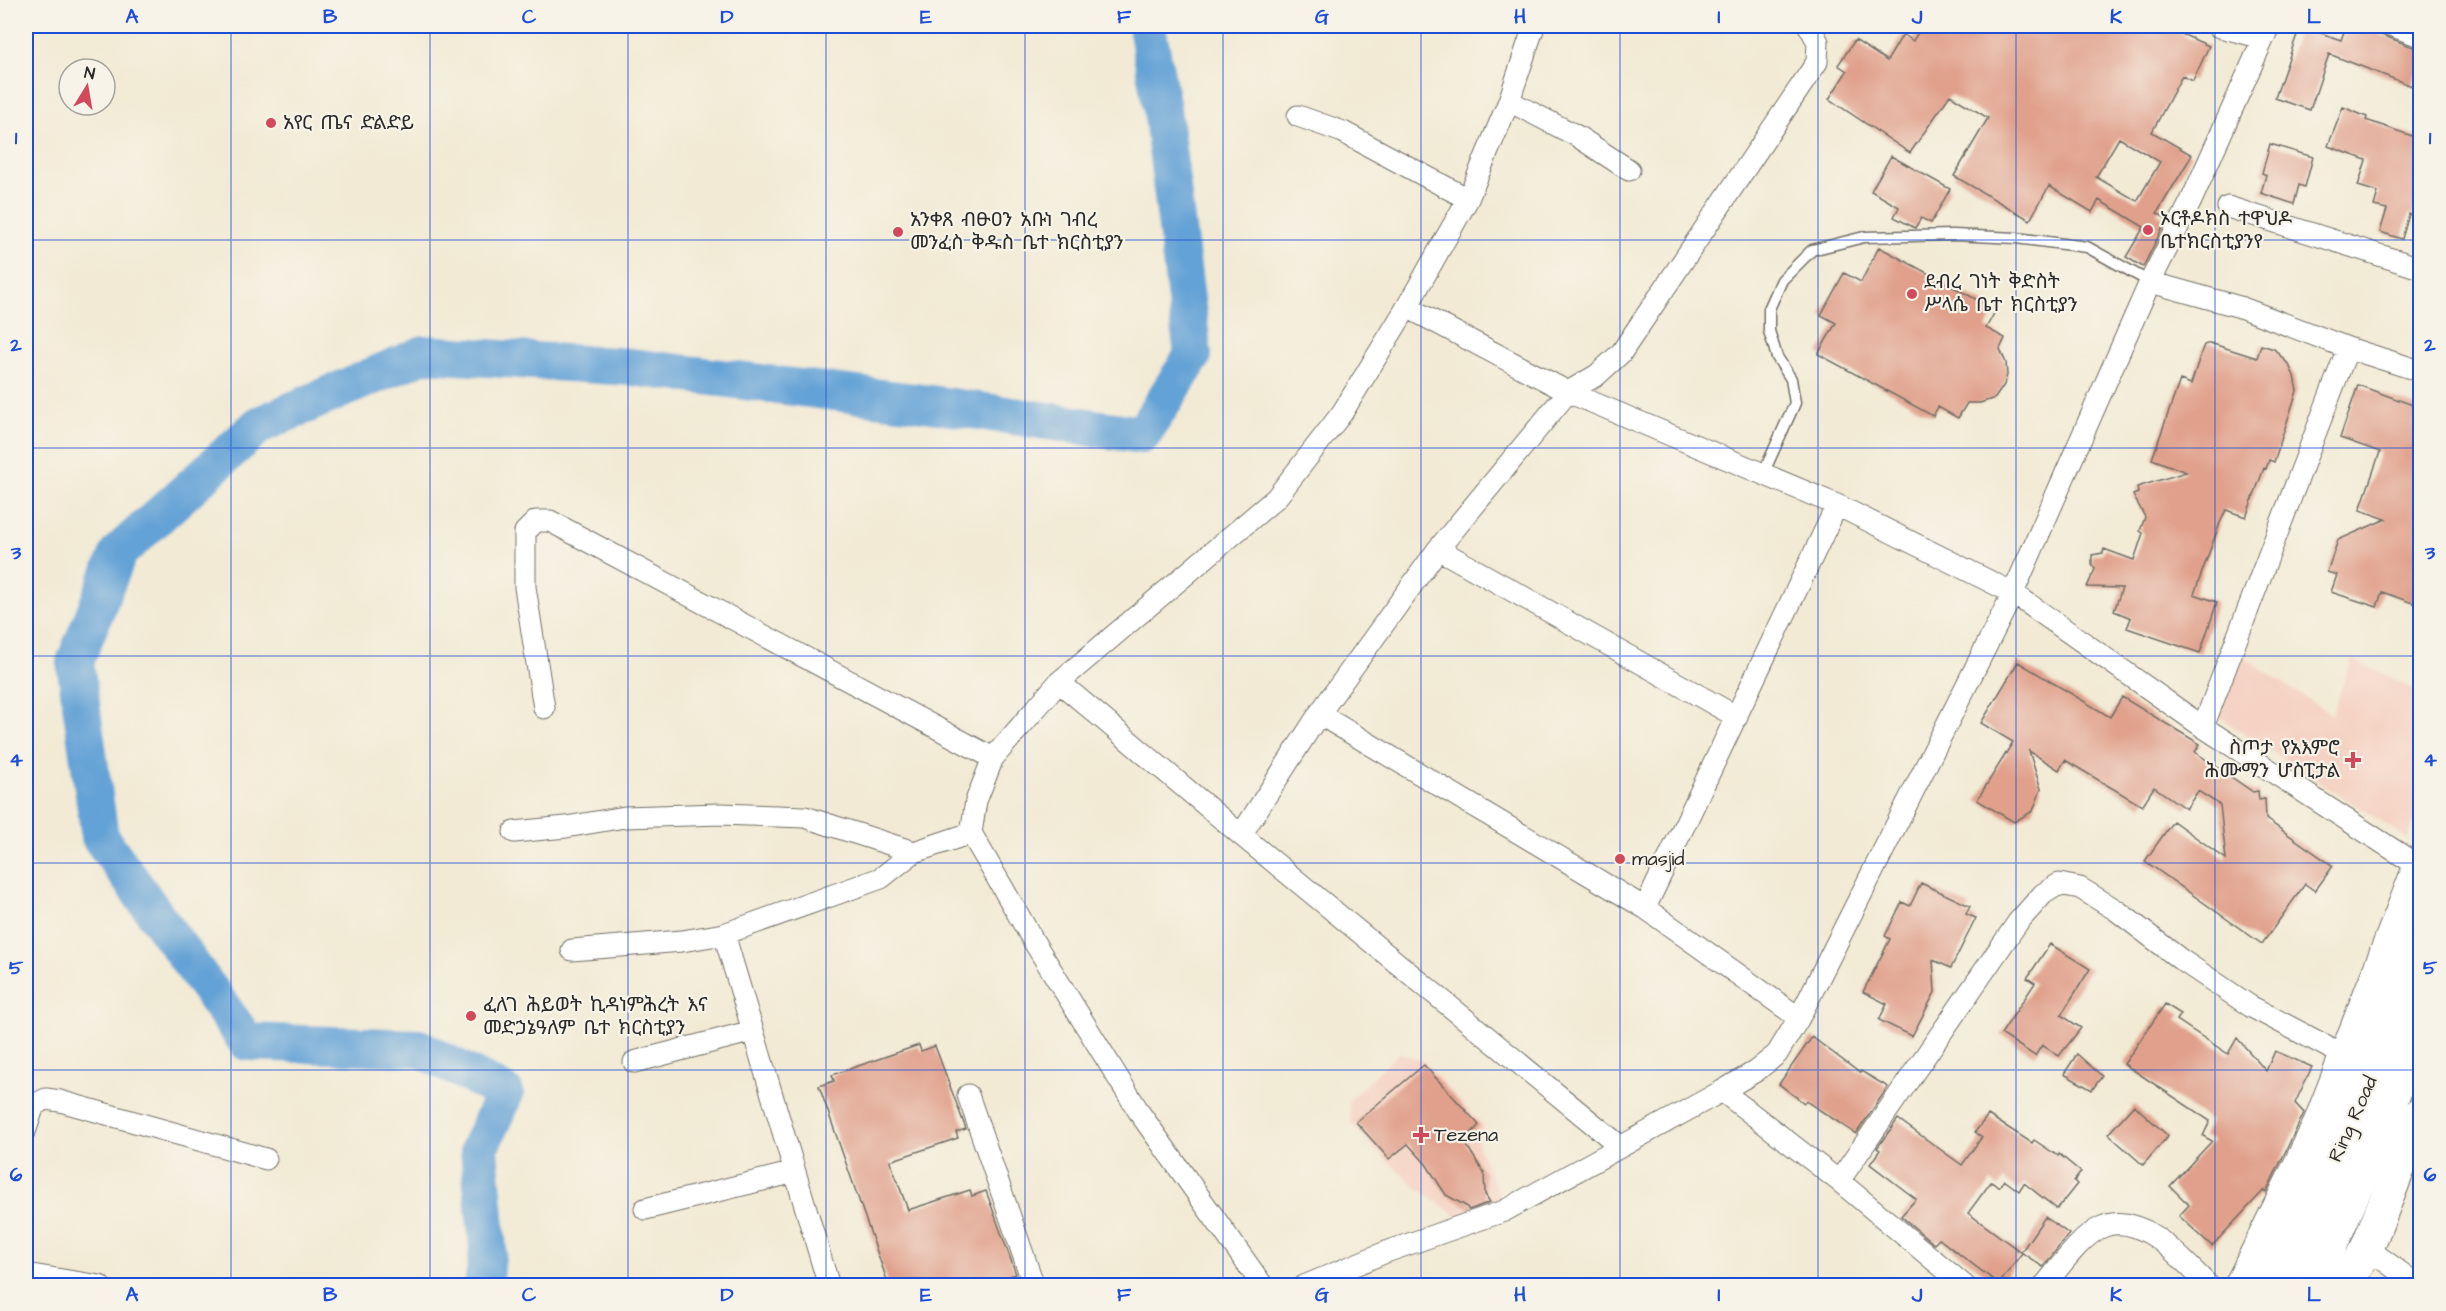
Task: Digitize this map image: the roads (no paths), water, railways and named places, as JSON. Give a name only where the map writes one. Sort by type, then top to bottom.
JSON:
[{"type":"main road","points":[[2241,1286],[2318,1128],[2420,867]]},
{"type":"main road","name":"Ring Road","points":[[2276,1286],[2312,1215],[2377,1065],[2421,949]]},
{"type":"main road","name":"Ring Road","points":[[2313,1286],[2364,1170],[2421,1028]]},
{"type":"main road","points":[[2345,1286],[2367,1248],[2421,1114]]},
{"type":"street","points":[[1263,1286],[1141,1115],[1034,942],[971,833],[976,801],[993,758],[1059,682],[1276,498],[1342,413],[1407,307],[1468,199],[1509,101],[1534,26]]},
{"type":"street","points":[[1240,835],[1319,714],[1438,549],[1568,392],[1597,375],[1622,353],[1817,62],[1818,42],[1809,26]]},
{"type":"street","points":[[1304,1286],[1386,1252],[1504,1211],[1722,1091],[1756,1071],[1777,1054],[1799,1018],[2013,593],[2150,282],[2191,201],[2266,32],[2217,26]]},
{"type":"street","points":[[2393,26],[2421,36]]},
{"type":"street","points":[[1509,101],[1577,136],[1629,170]]},
{"type":"street","points":[[1298,116],[1343,132],[1468,199]]},
{"type":"street","points":[[2228,207],[2421,268]]},
{"type":"street","points":[[2150,282],[2240,307],[2348,348],[2421,371]]},
{"type":"street","points":[[1407,307],[1568,392],[1837,505],[2013,593],[2203,727],[2420,867]]},
{"type":"street","points":[[2203,727],[2348,348]]},
{"type":"street","points":[[1645,908],[1837,505]]},
{"type":"street","points":[[544,708],[525,587],[525,532],[536,521],[550,521],[993,758]]},
{"type":"street","points":[[1438,549],[1737,717]]},
{"type":"street","points":[[1059,682],[1240,835],[1620,1146]]},
{"type":"street","points":[[1319,714],[1645,908],[1799,1018]]},
{"type":"street","points":[[514,832],[566,827],[625,817],[720,814],[805,817],[914,852]]},
{"type":"street","points":[[572,951],[682,941],[724,934],[881,878],[914,852],[971,833]]},
{"type":"street","points":[[1839,1181],[2018,922],[2043,894],[2059,884],[2080,888],[2116,910],[2180,959],[2250,1006],[2347,1057]]},
{"type":"street","points":[[724,934],[830,1286]]},
{"type":"street","points":[[634,1062],[753,1031]]},
{"type":"street","points":[[1722,1091],[1839,1181],[1965,1286]]},
{"type":"street","points":[[968,1095],[1034,1286]]},
{"type":"street","points":[[26,1129],[34,1105],[46,1099],[266,1159]]},
{"type":"street","points":[[645,1209],[795,1172]]},
{"type":"street","points":[[2044,1286],[2081,1243],[2102,1227],[2123,1222],[2149,1231],[2210,1286]]},
{"type":"street","points":[[2367,1248],[2419,1286]]},
{"type":"street","points":[[26,1274],[100,1286]]},
{"type":"lane","points":[[1763,474],[1795,403],[1791,379],[1777,357],[1769,331],[1769,309],[1782,280],[1812,250],[1864,237],[1954,235],[2016,238],[2087,247],[2150,282]]},
{"type":"waterway","points":[[483,1286],[488,1250],[479,1149],[505,1093],[419,1048],[247,1042],[100,837],[75,662],[119,552],[259,425],[424,354],[631,367],[931,404],[1142,435],[1193,355],[1162,109],[1147,26]]},
{"type":"place","name":"አየር ጤና ድልድይ","points":[[271,123]]},
{"type":"place","name":"ኦርቶዶክስ ተዋህዶ ቤተክርስቲያንየ","points":[[2148,230]]},
{"type":"place","name":"አንቀጸ ብፁዐን አቡነ ገብረ መንፈስ ቅዱስ ቤተ ክርስቲያን","points":[[898,232]]},
{"type":"place","name":"ደብረ ገነት ቅድስት ሥላሴ ቤተ ክርስቲያን","points":[[1912,294]]},
{"type":"place","name":"ስጦታ የአእምሮ ሕሙማን ሆስፒታል","points":[[2353,760]]},
{"type":"place","name":"masjid","points":[[1620,859]]},
{"type":"place","name":"ፈለገ ሕይወት ኪዳነምሕረት እና መድኃኔዓለም ቤተ ክርስቲያን","points":[[471,1016]]},
{"type":"place","name":"Tezena","points":[[1421,1135]]}]
